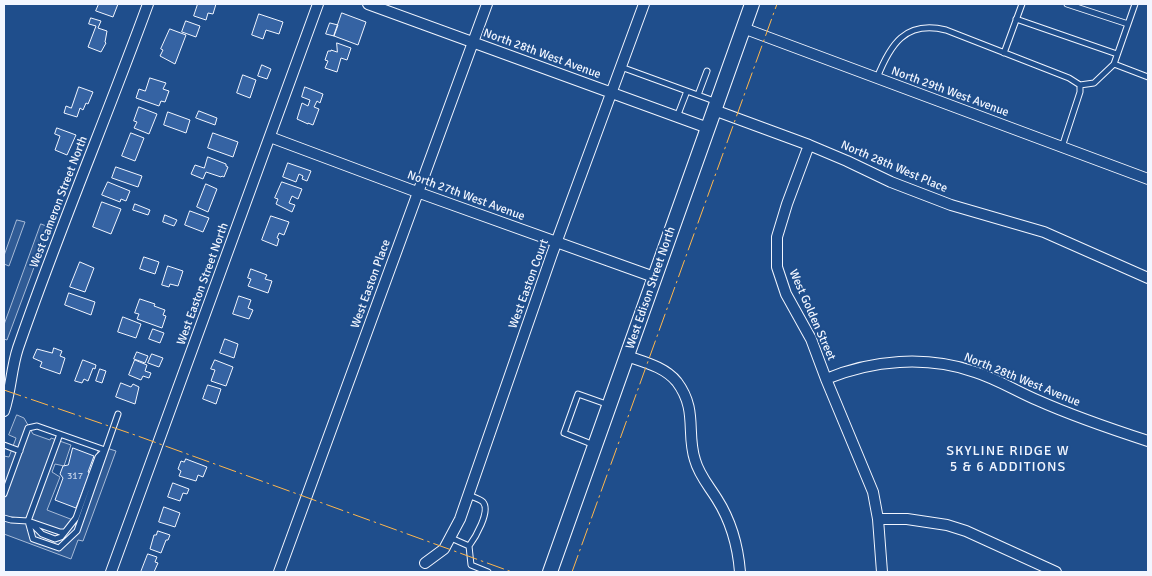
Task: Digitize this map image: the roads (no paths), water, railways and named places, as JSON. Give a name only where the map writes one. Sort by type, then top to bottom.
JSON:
[{"type":"main road","name":"West Edison Street North","points":[[550,572],[752,4]]},
{"type":"street","name":"West Cameron Street North","points":[[4,411],[8,401],[17,351],[81,176],[148,4]]},
{"type":"street","name":"West Easton Street North","points":[[111,572],[318,4]]},
{"type":"street","name":"North 28th West Avenue","points":[[368,4],[708,128]]},
{"type":"street","name":"West Easton Place","points":[[279,572],[487,4]]},
{"type":"street","name":"West Easton Court","points":[[425,564],[440,552],[451,538],[468,495],[557,242],[644,4]]},
{"type":"street","name":"North 29th West Avenue","points":[[744,28],[1148,179]]},
{"type":"street","name":"North 28th West Place","points":[[716,106],[916,192],[951,205],[1044,232],[1148,278]]},
{"type":"street","name":"North 27th West Avenue","points":[[270,137],[654,277]]},
{"type":"street","name":"West Golden Street","points":[[809,145],[777,237],[778,266],[786,294],[811,339],[873,492],[878,519],[882,572]]},
{"type":"street","points":[[627,356],[672,376],[683,393],[692,420],[694,458],[698,470],[718,501],[729,523],[737,549],[740,572]]},
{"type":"street","name":"North 28th West Avenue","points":[[826,379],[842,372],[878,364],[900,362],[944,364],[975,372],[1112,430],[1148,441]]},
{"type":"street","points":[[878,519],[907,519],[947,525],[966,531],[1056,572]]},
{"type":"lane","points":[[1004,53],[1022,4]]},
{"type":"lane","points":[[1066,4],[1128,24]]},
{"type":"lane","points":[[877,78],[885,58],[898,38],[912,31],[936,28],[946,30],[1080,84],[1094,83],[1114,64],[1135,4]]},
{"type":"lane","points":[[1016,19],[1117,54]]},
{"type":"lane","points":[[1114,64],[1148,77]]},
{"type":"lane","points":[[622,67],[698,95],[716,106]]},
{"type":"lane","points":[[698,95],[707,71]]},
{"type":"lane","points":[[1062,146],[1080,92],[1080,84]]},
{"type":"lane","points":[[677,117],[687,91]]},
{"type":"lane","points":[[596,445],[564,434],[578,394],[609,405]]},
{"type":"lane","points":[[60,434],[28,521],[33,539],[60,548],[77,531],[118,414]]},
{"type":"lane","points":[[4,494],[28,428],[38,426],[104,450]]},
{"type":"lane","points":[[4,445],[20,451]]},
{"type":"lane","points":[[28,521],[42,534],[55,539],[61,537],[76,518],[98,457],[104,450]]},
{"type":"lane","points":[[468,495],[482,501],[486,507],[486,512],[476,537],[469,546],[470,565],[488,572]]},
{"type":"lane","points":[[4,518],[28,521],[65,532]]},
{"type":"lane","points":[[451,538],[469,546]]},
{"type":"district","name":"SKYLINE RIDGE W 5 & 6 ADDITIONS","points":[[1008,460]]}]
